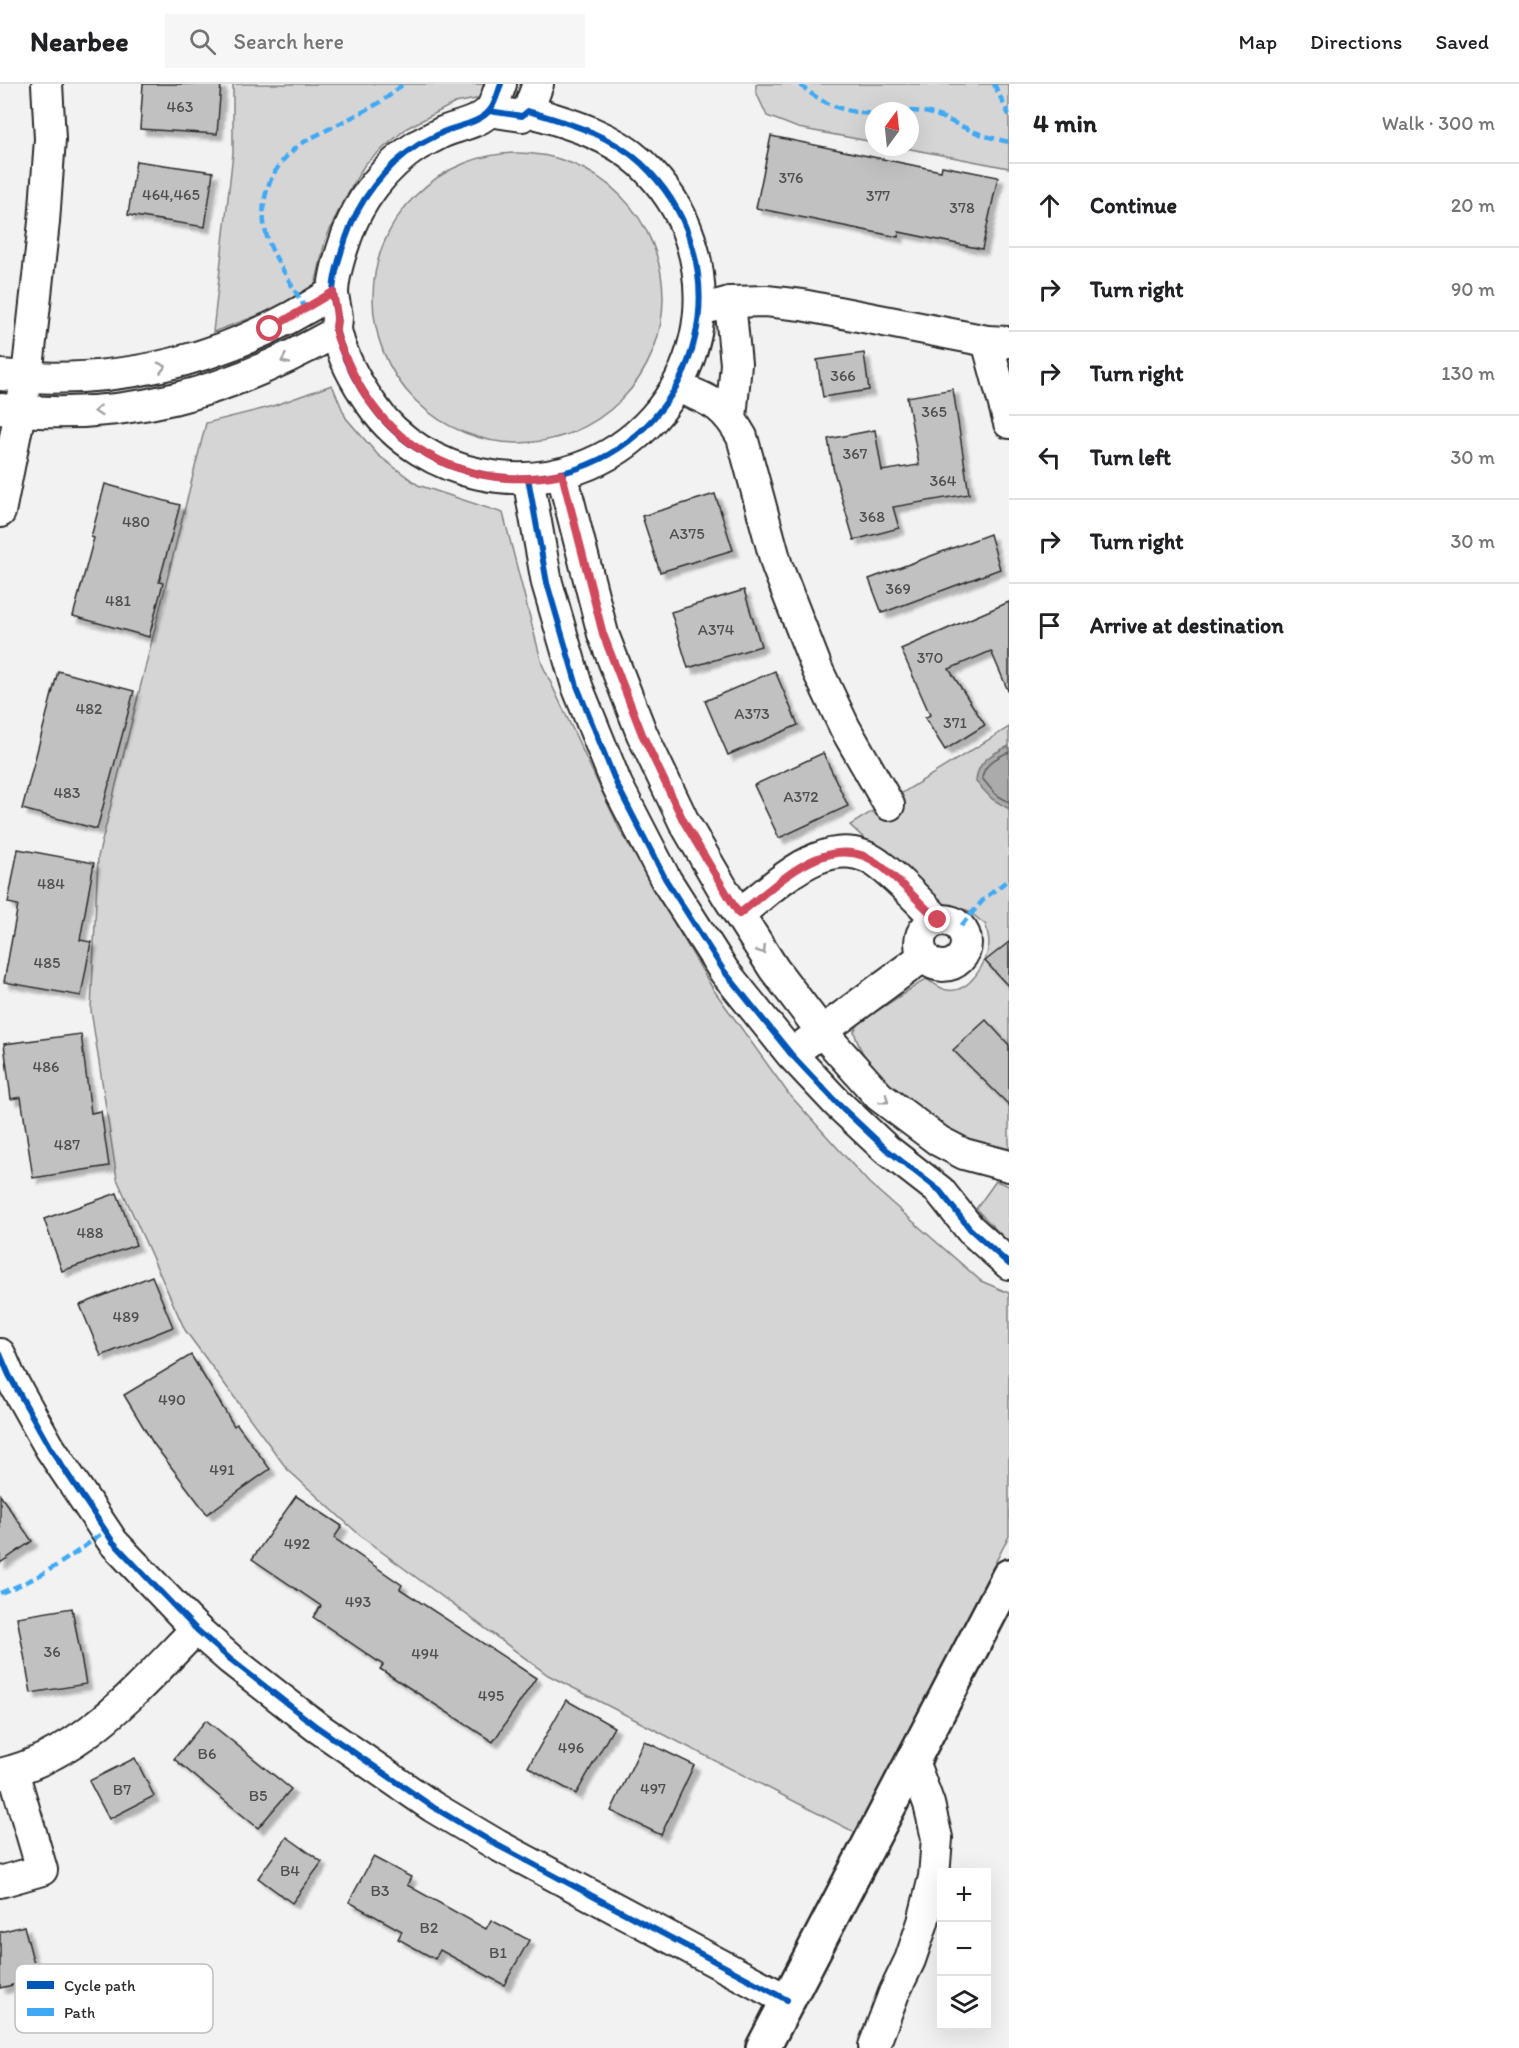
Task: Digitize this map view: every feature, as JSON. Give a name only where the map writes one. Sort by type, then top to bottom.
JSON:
[{"type":"street","points":[[0,512],[14,376],[43,231],[50,139],[47,84]]},
{"type":"street","points":[[489,111],[522,116],[533,97],[619,147],[641,163],[660,183],[687,230],[696,256],[700,282],[700,310],[694,345],[677,387],[658,414],[628,442],[600,459],[562,474],[528,478],[493,477],[466,472],[441,462],[417,448],[376,412],[361,390],[336,332],[337,318],[333,292],[346,238],[358,211],[374,186],[394,164],[417,146],[444,132],[471,122],[489,111],[501,84]]},
{"type":"street","points":[[14,376],[69,378],[111,375],[152,369],[192,359],[232,346],[270,329],[333,292]]},
{"type":"street","points":[[700,310],[730,302],[802,305],[998,342],[1009,423]]},
{"type":"street","points":[[730,302],[736,364],[731,418]]},
{"type":"street","points":[[11,410],[68,413],[162,402],[252,375],[336,332]]},
{"type":"street","points":[[677,387],[720,406],[731,418],[742,437],[777,566],[818,671],[845,728],[889,805]]},
{"type":"street","points":[[562,474],[603,634],[642,734],[684,822],[774,969],[822,1032],[879,1096],[939,1140],[964,1154],[1009,1166]]},
{"type":"street","points":[[528,478],[547,583],[577,686],[616,785],[666,880],[724,971],[791,1054],[837,1103],[886,1149],[940,1191],[970,1229],[1009,1264]]},
{"type":"street","points":[[739,914],[801,866],[823,855],[841,851],[859,853],[880,865],[938,920]]},
{"type":"street","points":[[938,920],[947,920],[961,926],[967,945],[963,956],[957,963],[948,966],[939,967],[930,963],[920,948],[923,930],[938,920]]},
{"type":"street","points":[[791,1054],[924,956]]},
{"type":"street","points":[[940,1191],[964,1154]]},
{"type":"street","points":[[0,1354],[9,1375],[50,1448],[113,1542],[196,1629],[230,1659],[317,1727],[433,1808],[497,1845],[787,2000]]},
{"type":"street","points":[[763,2048],[1009,1576]]},
{"type":"street","points":[[0,1882],[42,1870],[7,1773],[58,1752],[92,1729],[121,1704],[196,1629]]},
{"type":"street","points":[[874,2046],[894,1993],[910,1960],[923,1922],[934,1877],[937,1838],[929,1804],[913,1761]]},
{"type":"shaded area","points":[[233,84],[500,84],[497,95],[455,103],[407,128],[365,164],[341,205],[325,241],[313,295],[213,332],[233,153]]},
{"type":"shaded area","points":[[756,84],[1009,84],[1009,168],[919,151],[919,102],[865,102],[865,140],[798,128],[767,116],[756,92]]},
{"type":"shaded area","points":[[504,153],[532,153],[574,164],[599,177],[621,195],[639,217],[652,242],[663,284],[663,312],[652,354],[639,379],[621,401],[599,419],[574,432],[532,443],[504,443],[462,432],[437,419],[415,401],[397,379],[384,354],[373,312],[373,284],[384,242],[397,217],[415,195],[437,177],[462,164]]},
{"type":"shaded area","points":[[332,385],[346,418],[378,455],[418,485],[503,513],[542,664],[620,830],[713,989],[788,1093],[869,1183],[981,1281],[1009,1293],[1009,1536],[856,1833],[548,1675],[363,1538],[287,1469],[185,1330],[117,1179],[91,1010],[98,857],[206,423],[270,407]]},
{"type":"shaded area","points":[[1009,727],[1009,1149],[955,1134],[925,1116],[894,1092],[880,1077],[860,1047],[854,1031],[860,1022],[926,979],[947,990],[963,987],[976,976],[981,968],[988,952],[989,942],[986,925],[967,910],[936,906],[850,825]]},
{"type":"shaded area","points":[[996,1181],[1009,1186],[1009,1243],[976,1209]]},
{"type":"water","points":[[1009,746],[1009,809],[992,799],[976,782],[979,769],[986,759]]},
{"type":"building","points":[[143,84],[221,84],[217,134],[140,129]]},
{"type":"building","points":[[771,136],[941,171],[942,166],[998,177],[982,249],[899,232],[898,237],[756,208]]},
{"type":"building","points":[[136,161],[213,172],[205,227],[128,215]]},
{"type":"building","points":[[864,353],[869,390],[823,397],[817,360]]},
{"type":"building","points":[[953,389],[969,494],[893,507],[899,528],[854,540],[834,472],[828,439],[875,430],[882,471],[919,465],[907,397]]},
{"type":"building","points":[[105,484],[180,505],[159,582],[163,583],[149,637],[73,616],[94,538],[91,537]]},
{"type":"building","points":[[715,494],[733,550],[660,572],[642,516]]},
{"type":"building","points":[[990,534],[1000,569],[882,613],[869,579]]},
{"type":"building","points":[[744,590],[761,646],[688,668],[671,612]]},
{"type":"building","points":[[1009,602],[1009,693],[991,651],[949,669],[985,725],[945,750],[925,718],[930,715],[901,649]]},
{"type":"building","points":[[58,671],[134,691],[97,829],[22,809]]},
{"type":"building","points":[[775,671],[798,725],[728,755],[705,701]]},
{"type":"building","points":[[823,753],[848,806],[779,838],[754,785]]},
{"type":"building","points":[[18,849],[94,863],[80,940],[91,942],[81,996],[4,982],[18,905],[8,903]]},
{"type":"building","points":[[1009,942],[1009,987],[985,961]]},
{"type":"building","points":[[986,1020],[1009,1045],[1009,1105],[953,1050]]},
{"type":"building","points":[[81,1034],[91,1113],[101,1111],[109,1166],[33,1178],[21,1097],[11,1099],[4,1044]]},
{"type":"building","points":[[117,1193],[136,1245],[62,1271],[44,1219]]},
{"type":"building","points":[[152,1276],[173,1327],[101,1356],[80,1305]]},
{"type":"building","points":[[191,1355],[234,1426],[237,1424],[270,1469],[207,1514],[153,1443],[124,1395]]},
{"type":"building","points":[[0,1495],[32,1541],[0,1563]]},
{"type":"building","points":[[296,1496],[342,1526],[334,1538],[402,1585],[400,1589],[536,1678],[493,1742],[380,1669],[383,1665],[313,1617],[321,1606],[252,1559]]},
{"type":"building","points":[[72,1608],[86,1684],[31,1693],[17,1617]]},
{"type":"building","points":[[566,1700],[614,1727],[576,1794],[528,1767]]},
{"type":"building","points":[[206,1720],[291,1789],[258,1828],[174,1759]]},
{"type":"building","points":[[644,1741],[694,1765],[661,1835],[611,1811]]},
{"type":"building","points":[[135,1758],[154,1796],[109,1819],[89,1781]]},
{"type":"building","points":[[287,1837],[322,1862],[292,1903],[258,1878]]},
{"type":"building","points":[[373,1857],[411,1877],[407,1885],[486,1929],[491,1920],[529,1940],[504,1985],[440,1950],[435,1959],[398,1939],[402,1931],[349,1902]]},
{"type":"building","points":[[24,1926],[34,1964],[15,1964],[15,1984],[0,1988],[0,1932]]},
{"type":"marked path","points":[[306,310],[276,258],[267,236],[264,209],[269,184],[283,160],[297,147],[375,105],[403,84]]},
{"type":"marked path","points":[[800,84],[824,102],[854,112],[865,113]]},
{"type":"marked path","points":[[994,84],[1009,115]]},
{"type":"marked path","points":[[919,111],[934,114],[978,133],[1009,142]]},
{"type":"marked path","points":[[961,926],[984,899],[1009,879]]},
{"type":"marked path","points":[[0,1593],[56,1566],[106,1530]]},
{"type":"cycle path","points":[[489,111],[522,116],[528,111],[573,125],[615,144],[641,163],[664,189],[682,218],[690,239],[699,289],[695,337],[680,380],[654,418],[619,448],[578,468],[531,478],[480,474],[449,465],[420,450],[393,430],[366,397],[347,362],[336,332],[337,317],[333,294],[337,266],[351,224],[374,186],[395,163],[418,145],[486,114],[493,105],[501,84]]},
{"type":"cycle path","points":[[528,478],[547,583],[577,686],[617,785],[666,880],[724,971],[791,1054],[837,1103],[886,1149],[940,1191],[970,1229],[1009,1264]]},
{"type":"cycle path","points":[[0,1354],[9,1375],[50,1448],[113,1542],[196,1629],[230,1659],[317,1727],[433,1807],[497,1845],[787,2000]]},
{"type":"route","points":[[270,329],[306,310],[333,292],[337,318],[336,332],[349,365],[361,390],[376,412],[395,431],[417,448],[441,462],[466,472],[493,477],[528,478],[562,474],[603,634],[642,734],[684,822],[739,914],[801,866],[823,855],[841,851],[859,853],[880,865],[938,920]]}]
